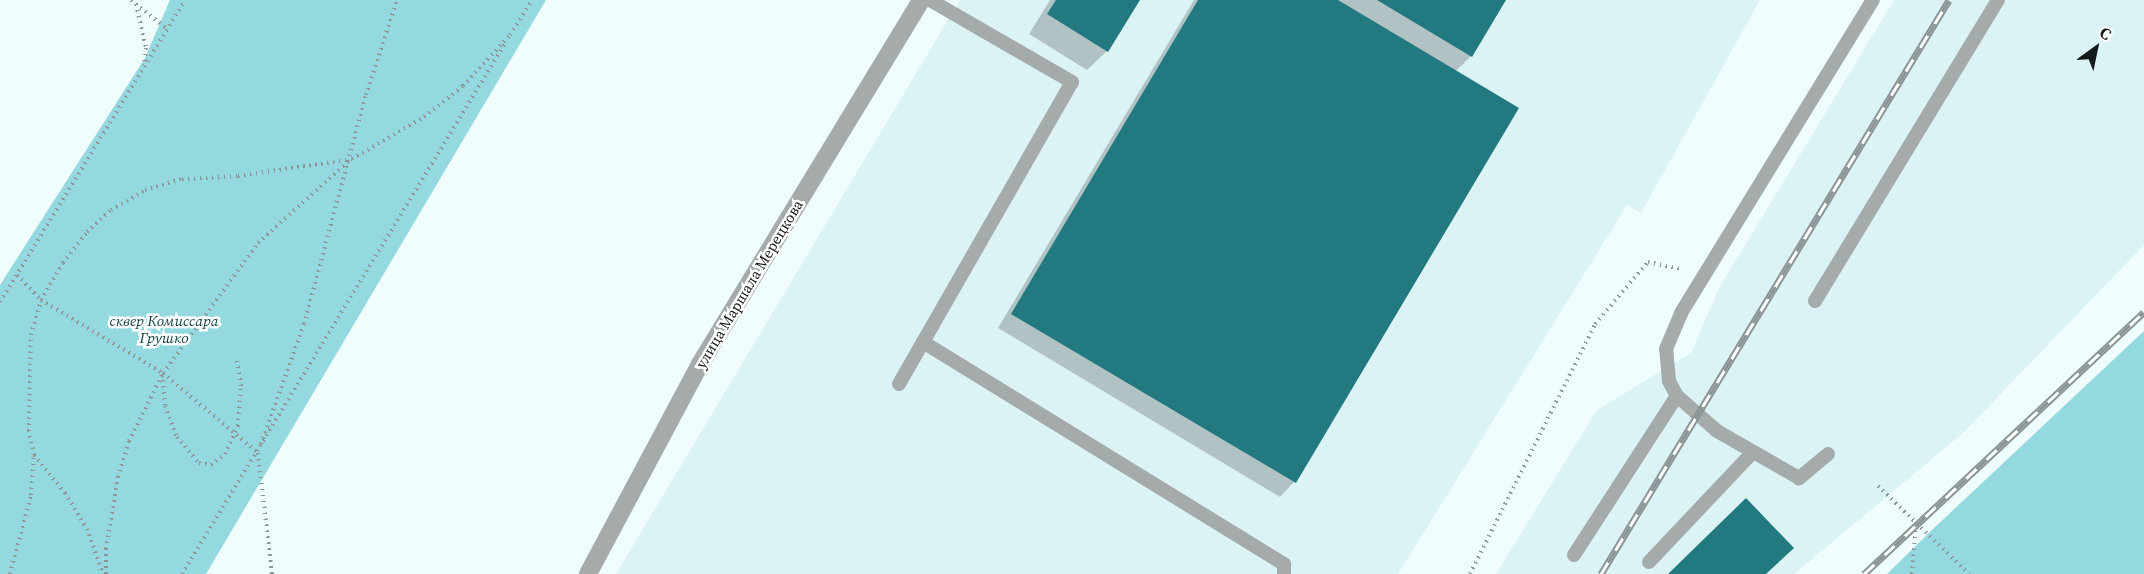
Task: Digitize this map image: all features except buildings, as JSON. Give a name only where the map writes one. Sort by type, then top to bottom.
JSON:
[{"type":"street","name":"улица Маршала Мерецкова","points":[[588,574],[700,364],[921,0]]},
{"type":"lane","points":[[899,384],[1072,81],[930,0]]},
{"type":"lane","points":[[1828,454],[1799,478],[1717,431],[1677,396],[1669,381],[1666,349],[1681,313],[1873,0]]},
{"type":"lane","points":[[1815,301],[1998,0]]},
{"type":"lane","points":[[923,342],[1284,564],[1284,574]]},
{"type":"lane","points":[[1574,555],[1677,396]]},
{"type":"lane","points":[[1649,562],[1753,452]]},
{"type":"path","points":[[131,0],[167,29]]},
{"type":"path","points":[[0,303],[185,0]]},
{"type":"path","points":[[272,574],[258,453],[304,324],[352,159],[366,95],[397,0]]},
{"type":"path","points":[[183,574],[532,0]]},
{"type":"path","points":[[136,4],[146,48],[144,69]]},
{"type":"path","points":[[104,574],[109,523],[118,477],[129,441],[163,373],[258,243],[352,159],[424,117],[463,86],[511,34]]},
{"type":"path","points":[[10,574],[31,495],[34,455],[29,421],[31,335],[42,300],[63,263],[87,232],[111,210],[145,190],[182,179],[238,176],[352,159]]},
{"type":"path","points":[[1470,574],[1595,324],[1622,289],[1648,262],[1706,274]]},
{"type":"path","points":[[17,275],[42,300],[163,373],[258,453]]},
{"type":"path","points":[[163,373],[170,422],[186,452],[199,464],[211,465],[225,454],[235,434],[241,386],[237,360]]},
{"type":"path","points":[[34,455],[65,493],[87,529],[104,574]]},
{"type":"path","points":[[1878,486],[1969,574]]},
{"type":"path","points":[[1912,574],[1916,523]]},
{"type":"shaded area","points":[[960,0],[1760,0],[1641,213],[1627,205],[1398,574],[616,574]]},
{"type":"shaded area","points":[[1894,0],[2144,0],[2144,245],[1963,433],[1794,574],[1496,574],[1597,410],[1691,353],[1719,288]]},
{"type":"green space","name":"сквер Комиссара Грушко","points":[[170,0],[546,0],[206,574],[0,574],[0,285],[145,58]]},
{"type":"green space","points":[[2144,331],[2144,574],[1887,574],[1934,528]]},
{"type":"railway","points":[[1601,574],[1949,0]]},
{"type":"railway","points":[[1864,574],[2144,312]]}]
